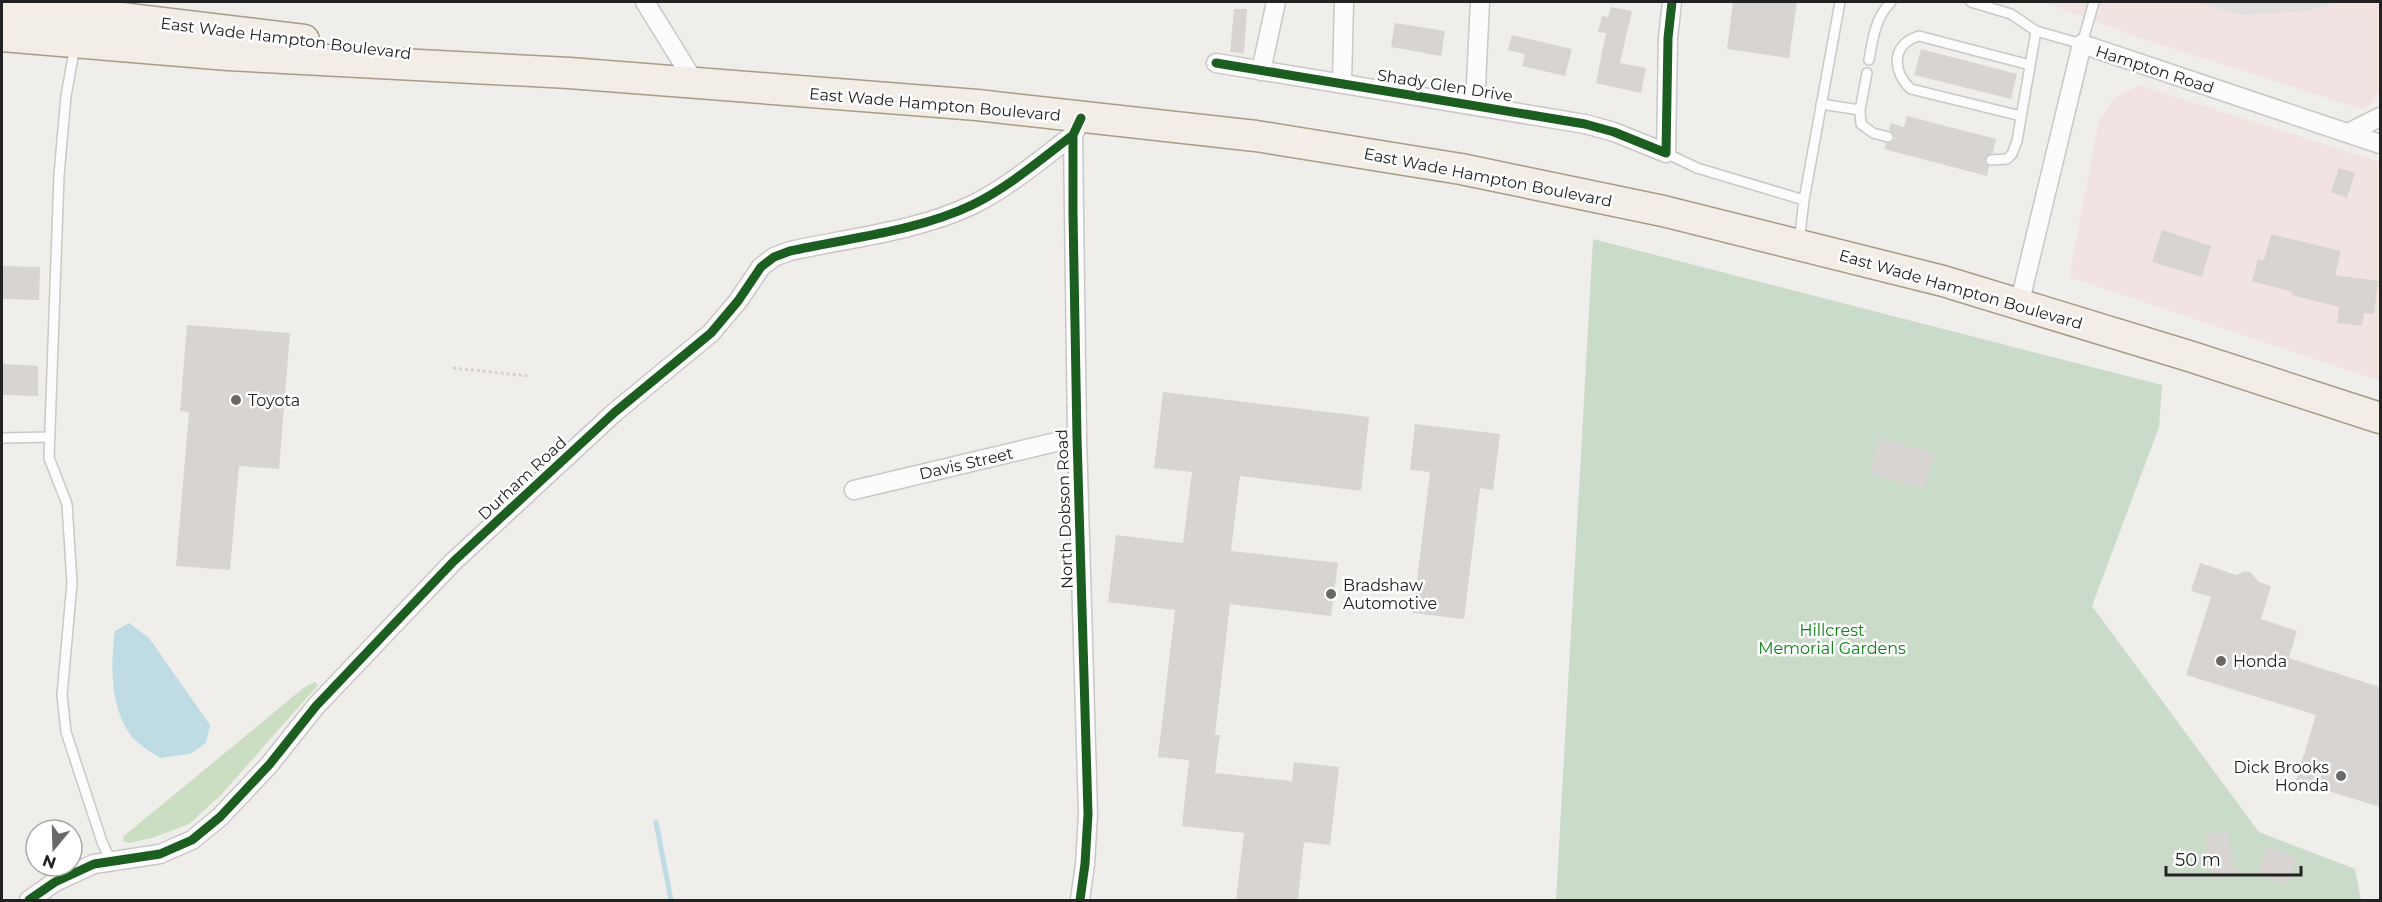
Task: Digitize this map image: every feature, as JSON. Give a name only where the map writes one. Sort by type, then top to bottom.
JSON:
[{"type":"main road","name":"East Wade Hampton Boulevard","points":[[2,6],[80,13],[569,73]]},
{"type":"main road","points":[[75,42],[80,13]]},
{"type":"main road","name":"East Wade Hampton Boulevard","points":[[2,36],[228,55],[569,73],[977,105],[1077,126],[1256,136],[1461,169],[1663,212],[1799,245],[1942,281],[2189,356],[2380,418]]},
{"type":"street","points":[[645,2],[695,83]]},
{"type":"street","points":[[1342,83],[1344,2]]},
{"type":"street","points":[[1475,105],[1480,2]]},
{"type":"street","points":[[1666,153],[1668,38],[1672,2]]},
{"type":"street","points":[[1261,71],[1271,6]]},
{"type":"street","name":"Hampton Road","points":[[2019,305],[2082,44],[2380,144]]},
{"type":"street","name":"Shady Glen Drive","points":[[1216,63],[1585,124],[1614,132],[1666,153]]},
{"type":"street","points":[[2348,133],[2380,117]]},
{"type":"street","name":"North Dobson Road","points":[[1077,126],[1077,437],[1088,814],[1080,900]]},
{"type":"street","name":"Durham Road","points":[[29,900],[77,870],[111,861],[160,855],[192,840],[220,817],[269,765],[316,706],[453,562],[615,412],[711,333],[738,301],[761,267],[774,257],[790,251],[927,222],[950,214],[993,193],[1077,126]]},
{"type":"street","name":"Davis Street","points":[[855,490],[1077,437]]},
{"type":"lane","points":[[1799,245],[1804,200],[1840,2]]},
{"type":"lane","points":[[1869,60],[1874,29],[1882,11],[1891,2]]},
{"type":"lane","points":[[1971,2],[2012,14],[2036,31],[2082,44],[2094,2]]},
{"type":"lane","points":[[1991,160],[2007,159],[2012,154],[2036,31]]},
{"type":"lane","points":[[2021,116],[1911,89],[1900,76],[1897,68],[1898,57],[1910,38],[1919,36],[2030,65]]},
{"type":"lane","points":[[75,42],[66,96],[59,175],[49,458],[68,504],[72,572],[62,695],[66,732],[102,842],[111,861]]},
{"type":"lane","points":[[1867,73],[1860,110],[1861,124],[1873,133],[1888,137]]},
{"type":"lane","points":[[1821,104],[1860,110]]},
{"type":"lane","points":[[1666,153],[1697,168],[1804,200]]},
{"type":"lane","points":[[2,438],[50,437]]},
{"type":"path","points":[[453,368],[529,376]]},
{"type":"shaded area","points":[[2044,2],[2380,2],[2380,89],[2371,104],[2362,109],[2137,37]]},
{"type":"shaded area","points":[[2197,2],[2335,2],[2309,11],[2241,15]]},
{"type":"shaded area","points":[[2138,85],[2380,162],[2380,381],[2069,277],[2099,120],[2114,99]]},
{"type":"green space","name":"Hillcrest Memorial Gardens","points":[[1593,239],[2162,385],[2159,427],[2092,606],[2259,832],[2355,869],[2361,900],[1556,900]]},
{"type":"green space","points":[[315,682],[318,685],[220,796],[189,824],[152,838],[130,843],[123,841],[124,836],[306,686]]},
{"type":"water","points":[[129,623],[149,638],[210,725],[206,743],[190,754],[160,758],[137,742],[121,719],[114,690],[113,644],[115,631]]},
{"type":"building","points":[[1733,2],[1797,2],[1789,58],[1727,49]]},
{"type":"building","points":[[1611,7],[1632,11],[1620,63],[1646,68],[1641,93],[1596,83],[1606,33],[1598,32],[1602,16],[1608,17]]},
{"type":"building","points":[[1234,9],[1247,9],[1244,53],[1230,52]]},
{"type":"building","points":[[1395,23],[1445,31],[1441,56],[1391,47]]},
{"type":"building","points":[[1512,35],[1572,49],[1565,76],[1522,66],[1525,54],[1508,50]]},
{"type":"building","points":[[1921,49],[2017,74],[2011,99],[1914,75]]},
{"type":"building","points":[[1907,116],[1996,139],[1993,153],[1985,158],[1985,163],[1989,166],[1987,176],[1884,149],[1886,143],[1892,142],[1895,138],[1889,130],[1891,123],[1904,127]]},
{"type":"building","points":[[2339,168],[2355,173],[2347,198],[2331,192]]},
{"type":"building","points":[[2162,230],[2211,246],[2202,277],[2152,262]]},
{"type":"building","points":[[2271,234],[2341,251],[2335,275],[2378,281],[2374,314],[2364,313],[2362,326],[2337,323],[2339,307],[2292,295],[2293,292],[2252,281],[2258,259],[2264,260]]},
{"type":"building","points":[[2,266],[40,267],[39,300],[2,299]]},
{"type":"building","points":[[187,325],[290,333],[279,469],[239,466],[230,570],[176,566],[189,412],[180,411]]},
{"type":"building","points":[[2,364],[38,366],[38,396],[2,395]]},
{"type":"building","points":[[1163,392],[1369,417],[1361,491],[1240,476],[1231,551],[1338,563],[1331,616],[1230,604],[1215,735],[1220,735],[1215,773],[1292,781],[1294,762],[1339,767],[1330,845],[1304,842],[1298,900],[1236,900],[1244,833],[1182,826],[1189,760],[1158,757],[1175,610],[1108,602],[1116,535],[1183,543],[1192,472],[1154,468]]},
{"type":"building","points":[[1415,424],[1500,434],[1493,490],[1480,488],[1464,619],[1413,613],[1430,472],[1410,470]]},
{"type":"building","points":[[1879,438],[1934,453],[1924,488],[1869,473]]},
{"type":"building","points":[[2200,563],[2236,575],[2245,571],[2250,572],[2259,582],[2271,586],[2261,619],[2297,631],[2289,658],[2380,687],[2380,807],[2296,781],[2316,715],[2186,675],[2211,597],[2191,591]]},
{"type":"building","points":[[2227,831],[2236,874],[2213,878],[2205,835]]},
{"type":"building","points":[[2267,847],[2297,857],[2288,885],[2258,875]]},
{"type":"waterway","points":[[656,822],[671,900]]},
{"type":"cycle path","points":[[1216,63],[1585,124],[1614,132],[1666,153],[1668,38],[1672,2]]},
{"type":"cycle path","points":[[1080,900],[1088,814],[1077,437],[1073,135],[1081,118]]},
{"type":"cycle path","points":[[29,900],[55,882],[94,864],[160,854],[192,840],[220,817],[269,765],[316,706],[453,562],[615,412],[711,333],[738,301],[761,267],[774,257],[790,251],[906,228],[951,214],[999,190],[1073,135]]},
{"type":"place","name":"Toyota","points":[[236,400]]},
{"type":"place","name":"Bradshaw Automotive","points":[[1331,594]]},
{"type":"place","name":"Honda","points":[[2221,661]]},
{"type":"place","name":"Dick Brooks Honda","points":[[2341,776]]}]
